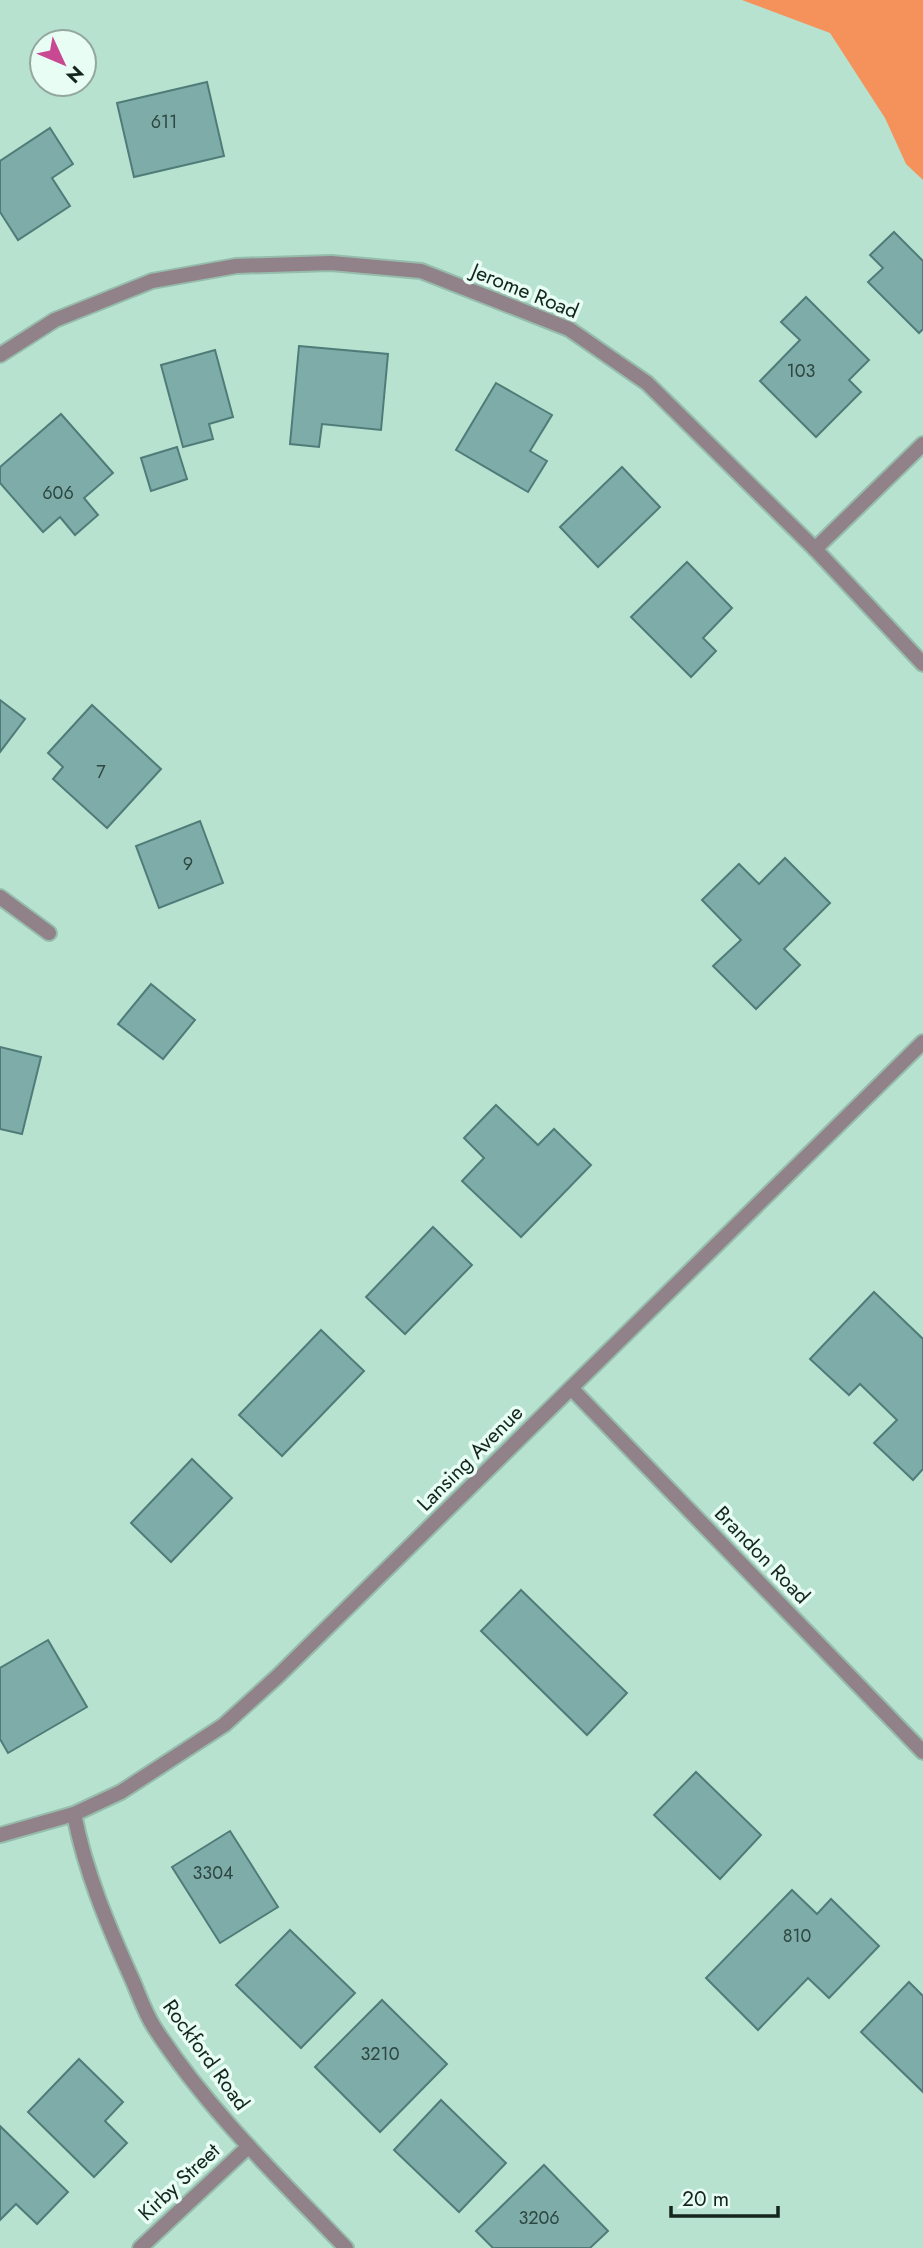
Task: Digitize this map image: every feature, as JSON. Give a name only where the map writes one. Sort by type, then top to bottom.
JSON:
[{"type":"street","name":"Jerome Road","points":[[0,355],[55,320],[152,281],[236,266],[331,263],[421,271],[569,329],[647,383],[815,549],[923,664]]},
{"type":"street","points":[[815,549],[923,444]]},
{"type":"street","points":[[0,897],[48,933]]},
{"type":"street","name":"Lansing Avenue","points":[[0,1835],[74,1814],[121,1792],[224,1725],[288,1666],[923,1042]]},
{"type":"street","name":"Brandon Road","points":[[571,1388],[923,1752]]},
{"type":"street","name":"Rockford Road","points":[[74,1814],[81,1850],[108,1924],[153,2025],[193,2081],[248,2147],[346,2248]]},
{"type":"street","name":"Kirby Street","points":[[139,2248],[248,2147]]},
{"type":"shaded area","points":[[742,0],[923,0],[923,180],[906,164],[885,118],[830,33]]},
{"type":"building","points":[[207,82],[224,156],[134,177],[117,103]]},
{"type":"building","points":[[50,128],[73,164],[52,178],[70,206],[18,240],[0,212],[0,161]]},
{"type":"building","points":[[894,232],[923,261],[923,329],[919,333],[868,282],[883,268],[870,255]]},
{"type":"building","points":[[806,297],[869,360],[849,380],[861,392],[816,437],[760,381],[800,340],[781,322]]},
{"type":"building","points":[[299,346],[388,354],[381,430],[322,424],[319,447],[290,444]]},
{"type":"building","points":[[215,350],[233,417],[209,424],[213,439],[183,447],[161,365]]},
{"type":"building","points":[[496,383],[552,415],[530,451],[547,461],[528,492],[456,450]]},
{"type":"building","points":[[61,414],[113,473],[84,498],[98,515],[75,535],[60,517],[43,532],[0,483],[0,467]]},
{"type":"building","points":[[177,447],[187,479],[151,491],[141,458]]},
{"type":"building","points":[[622,467],[660,507],[598,567],[560,527]]},
{"type":"building","points":[[687,562],[732,608],[703,638],[716,651],[691,677],[631,617]]},
{"type":"building","points":[[0,700],[25,719],[0,752]]},
{"type":"building","points":[[92,705],[161,769],[107,828],[53,779],[63,767],[48,753]]},
{"type":"building","points":[[200,821],[223,883],[159,908],[136,846]]},
{"type":"building","points":[[785,858],[830,903],[784,949],[800,965],[756,1009],[713,966],[741,940],[702,900],[739,864],[759,884]]},
{"type":"building","points":[[151,984],[195,1020],[163,1059],[118,1024]]},
{"type":"building","points":[[0,1047],[41,1057],[22,1134],[0,1129]]},
{"type":"building","points":[[496,1105],[538,1145],[554,1129],[591,1165],[521,1237],[462,1181],[484,1158],[464,1138]]},
{"type":"building","points":[[433,1227],[472,1265],[405,1334],[366,1297]]},
{"type":"building","points":[[874,1292],[923,1339],[923,1469],[913,1480],[874,1443],[897,1420],[860,1384],[849,1395],[810,1359]]},
{"type":"building","points":[[321,1330],[364,1371],[282,1456],[239,1415]]},
{"type":"building","points":[[192,1459],[232,1498],[171,1562],[131,1523]]},
{"type":"building","points":[[521,1590],[627,1693],[587,1735],[481,1631]]},
{"type":"building","points":[[48,1640],[87,1707],[8,1753],[0,1739],[0,1668]]},
{"type":"building","points":[[696,1772],[761,1835],[720,1879],[654,1815]]},
{"type":"building","points":[[230,1831],[278,1907],[220,1943],[172,1867]]},
{"type":"building","points":[[792,1890],[817,1914],[831,1899],[879,1946],[829,1998],[808,1978],[758,2030],[706,1978]]},
{"type":"building","points":[[290,1930],[355,1993],[301,2048],[236,1985]]},
{"type":"building","points":[[909,1982],[923,1996],[923,2092],[861,2032]]},
{"type":"building","points":[[382,2000],[447,2064],[380,2132],[315,2067]]},
{"type":"building","points":[[79,2059],[123,2102],[105,2121],[127,2143],[94,2177],[28,2112]]},
{"type":"building","points":[[441,2100],[506,2163],[459,2212],[394,2150]]},
{"type":"building","points":[[0,2126],[68,2192],[37,2224],[16,2204],[0,2220]]},
{"type":"building","points":[[544,2165],[608,2231],[590,2248],[493,2248],[476,2231]]}]
